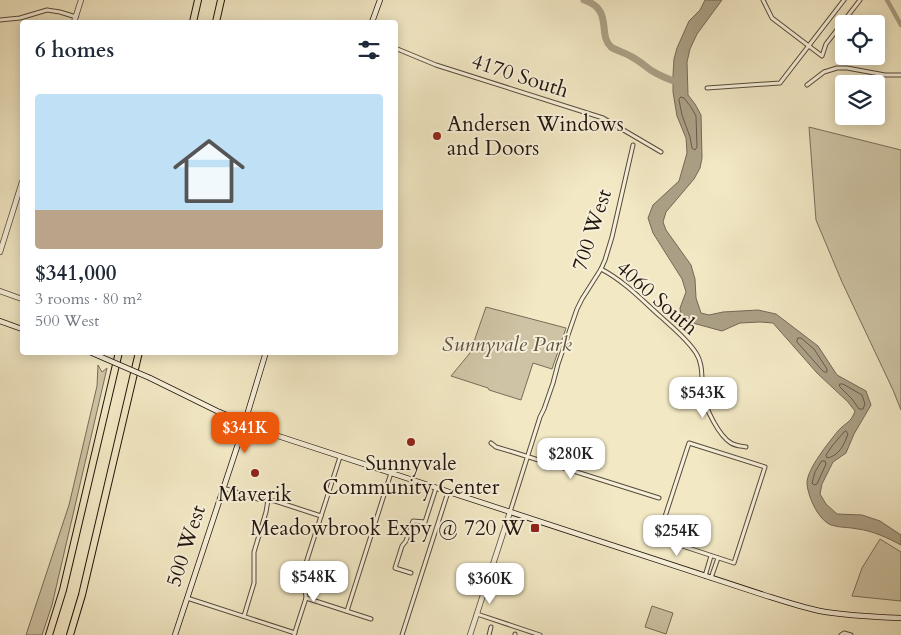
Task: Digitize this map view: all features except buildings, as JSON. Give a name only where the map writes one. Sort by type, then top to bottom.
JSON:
[{"type":"highway","points":[[193,20],[198,0]]},
{"type":"highway","points":[[216,20],[221,0]]},
{"type":"highway","points":[[49,635],[63,590],[118,355]]},
{"type":"highway","points":[[70,635],[82,595],[138,355]]},
{"type":"main road","points":[[75,20],[81,0]]},
{"type":"main road","points":[[373,20],[380,0]]},
{"type":"main road","points":[[0,252],[20,188]]},
{"type":"main road","points":[[0,291],[20,298]]},
{"type":"main road","points":[[0,321],[20,328]]},
{"type":"main road","points":[[100,355],[244,423],[340,457],[798,606],[850,615],[901,618]]},
{"type":"main road","name":"500 West","points":[[174,635],[265,355]]},
{"type":"main road","name":"700 West","points":[[470,635],[510,512]]},
{"type":"street","points":[[763,0],[772,18],[822,56],[826,44],[860,0]]},
{"type":"street","points":[[707,88],[780,83],[843,0]]},
{"type":"street","points":[[0,20],[20,18],[47,10],[76,17]]},
{"type":"street","name":"4170 South","points":[[398,49],[436,65],[603,118],[661,152]]},
{"type":"street","points":[[807,85],[824,72],[837,68],[852,68],[885,75],[901,75]]},
{"type":"street","name":"700 West","points":[[510,512],[577,309],[601,269],[612,237],[633,145]]},
{"type":"street","name":"4060 South","points":[[601,269],[617,278],[637,295],[696,352],[700,364],[704,402],[713,420],[721,435],[738,446],[746,447]]},
{"type":"street","points":[[491,443],[528,457],[659,498]]},
{"type":"street","points":[[689,443],[764,467],[734,563],[711,556],[658,538],[689,443]]},
{"type":"street","points":[[187,598],[294,634],[306,598],[305,566],[340,457]]},
{"type":"street","points":[[346,611],[391,473]]},
{"type":"street","points":[[222,488],[321,516]]},
{"type":"street","points":[[411,573],[395,568],[413,520],[425,522],[436,488]]},
{"type":"street","points":[[402,635],[448,492]]},
{"type":"street","points":[[244,616],[254,583],[255,548],[268,500]]},
{"type":"street","points":[[705,576],[711,556]]},
{"type":"street","points":[[711,578],[718,558]]},
{"type":"street","points":[[306,598],[371,619]]},
{"type":"street","points":[[477,614],[540,635]]},
{"type":"street","points":[[489,635],[491,627]]},
{"type":"street","points":[[842,634],[851,635]]},
{"type":"green space","points":[[809,127],[901,150],[901,410],[842,282],[816,220]]},
{"type":"green space","name":"Sunnyvale Park","points":[[486,307],[566,328],[552,369],[533,363],[521,400],[451,376],[470,353]]},
{"type":"green space","points":[[98,365],[102,372],[107,368],[52,605],[42,635],[26,635],[69,505],[97,386]]},
{"type":"green space","points":[[880,539],[901,552],[901,601],[852,596],[862,568]]},
{"type":"green space","points":[[652,606],[673,613],[666,634],[645,627]]},
{"type":"water","points":[[705,0],[722,0],[697,34],[690,49],[687,62],[688,95],[701,115],[702,158],[700,168],[694,179],[666,212],[663,222],[666,230],[691,265],[695,279],[696,298],[701,313],[709,315],[723,312],[758,310],[776,314],[818,346],[837,375],[866,391],[871,405],[854,434],[846,453],[833,462],[822,484],[820,494],[826,504],[837,514],[862,515],[880,521],[901,535],[901,545],[869,531],[831,525],[815,509],[807,485],[808,477],[814,463],[838,431],[850,420],[855,411],[817,373],[773,323],[740,323],[722,331],[681,318],[680,308],[686,292],[682,279],[653,233],[648,218],[653,205],[679,181],[687,153],[686,138],[677,116],[673,92],[674,59],[689,21],[700,10]]},
{"type":"waterway","points":[[584,0],[593,4],[599,10],[604,22],[605,36],[611,47],[627,54],[657,74],[679,83]]},
{"type":"waterway","points":[[887,0],[901,25]]},
{"type":"place","name":"Andersen Windows and Doors","points":[[437,136]]},
{"type":"place","name":"Sunnyvale Community Center","points":[[411,442]]},
{"type":"place","name":"Maverik","points":[[255,473]]},
{"type":"place","name":"Meadowbrook Expy @ 720 W","points":[[535,528]]}]
